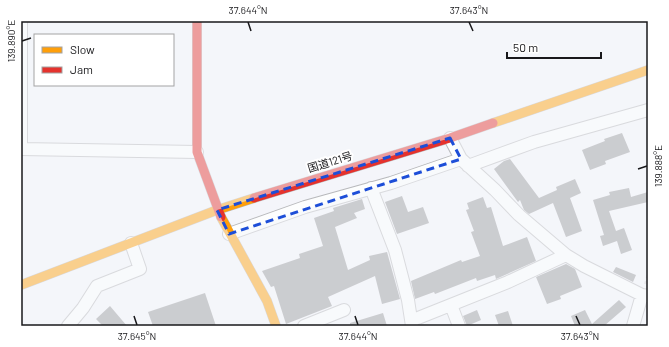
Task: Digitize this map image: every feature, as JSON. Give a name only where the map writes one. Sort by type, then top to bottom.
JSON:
[{"type":"main road","points":[[197,21],[196,152],[217,210],[267,301],[276,326]]},
{"type":"main road","name":"国道121号","points":[[21,285],[217,210],[450,138],[648,70]]},
{"type":"street","points":[[21,21],[21,150],[196,152]]},
{"type":"street","points":[[229,234],[305,207],[648,110]]},
{"type":"street","points":[[450,138],[464,162],[495,190],[519,215],[566,255],[584,266],[645,296],[633,326]]},
{"type":"street","points":[[371,188],[395,250],[415,322],[566,255]]},
{"type":"street","points":[[68,326],[83,308],[97,286],[140,269],[131,243]]},
{"type":"street","points":[[451,305],[459,326]]},
{"type":"street","points":[[304,326],[344,310]]},
{"type":"highlighted area","points":[[450,138],[461,159],[229,234],[217,210]]},
{"type":"building","points":[[622,133],[630,152],[605,161],[606,164],[590,170],[582,150],[605,141],[604,139]]},
{"type":"building","points":[[510,159],[539,198],[557,190],[556,187],[575,179],[581,193],[570,198],[582,231],[566,237],[553,203],[529,214],[524,210],[520,200],[518,202],[494,169],[504,161]]},
{"type":"building","points":[[629,188],[631,197],[648,192],[648,202],[609,211],[616,231],[624,228],[632,250],[621,254],[617,241],[603,246],[600,236],[604,235],[593,200],[610,195],[609,192]]},
{"type":"building","points":[[402,196],[408,212],[423,207],[429,223],[397,234],[385,202]]},
{"type":"building","points":[[483,197],[487,208],[491,207],[503,246],[527,237],[536,261],[496,279],[495,275],[477,281],[476,278],[435,294],[434,292],[415,299],[411,281],[461,260],[462,262],[480,256],[471,232],[474,231],[466,210],[469,209],[467,203]]},
{"type":"building","points":[[362,199],[365,209],[354,213],[357,218],[335,227],[348,270],[370,260],[369,256],[387,252],[400,299],[382,304],[375,276],[328,297],[332,306],[286,324],[274,286],[271,287],[262,271],[300,258],[299,254],[323,246],[314,218],[334,211],[333,208]]},
{"type":"building","points":[[566,264],[575,269],[582,287],[560,296],[561,299],[547,304],[536,277]]},
{"type":"building","points":[[616,267],[636,275],[633,282],[613,272]]},
{"type":"building","points":[[205,293],[216,326],[153,326],[148,312]]},
{"type":"building","points":[[619,300],[626,307],[604,326],[575,326],[571,316],[585,310],[592,324]]},
{"type":"building","points":[[110,306],[127,326],[103,326],[96,319]]},
{"type":"building","points":[[477,310],[481,320],[467,326],[463,316]]},
{"type":"building","points":[[508,311],[513,326],[499,326],[495,315]]},
{"type":"building","points":[[383,313],[387,326],[350,326],[350,323]]},
{"type":"traffic: slow","points":[[493,123],[648,70]]},
{"type":"traffic: slow","points":[[21,285],[217,210],[254,198]]},
{"type":"traffic: slow","points":[[221,217],[267,301],[276,326]]},
{"type":"traffic: jam","points":[[197,21],[197,152],[221,217]]},
{"type":"traffic: jam","points":[[254,198],[450,138],[493,123]]}]
